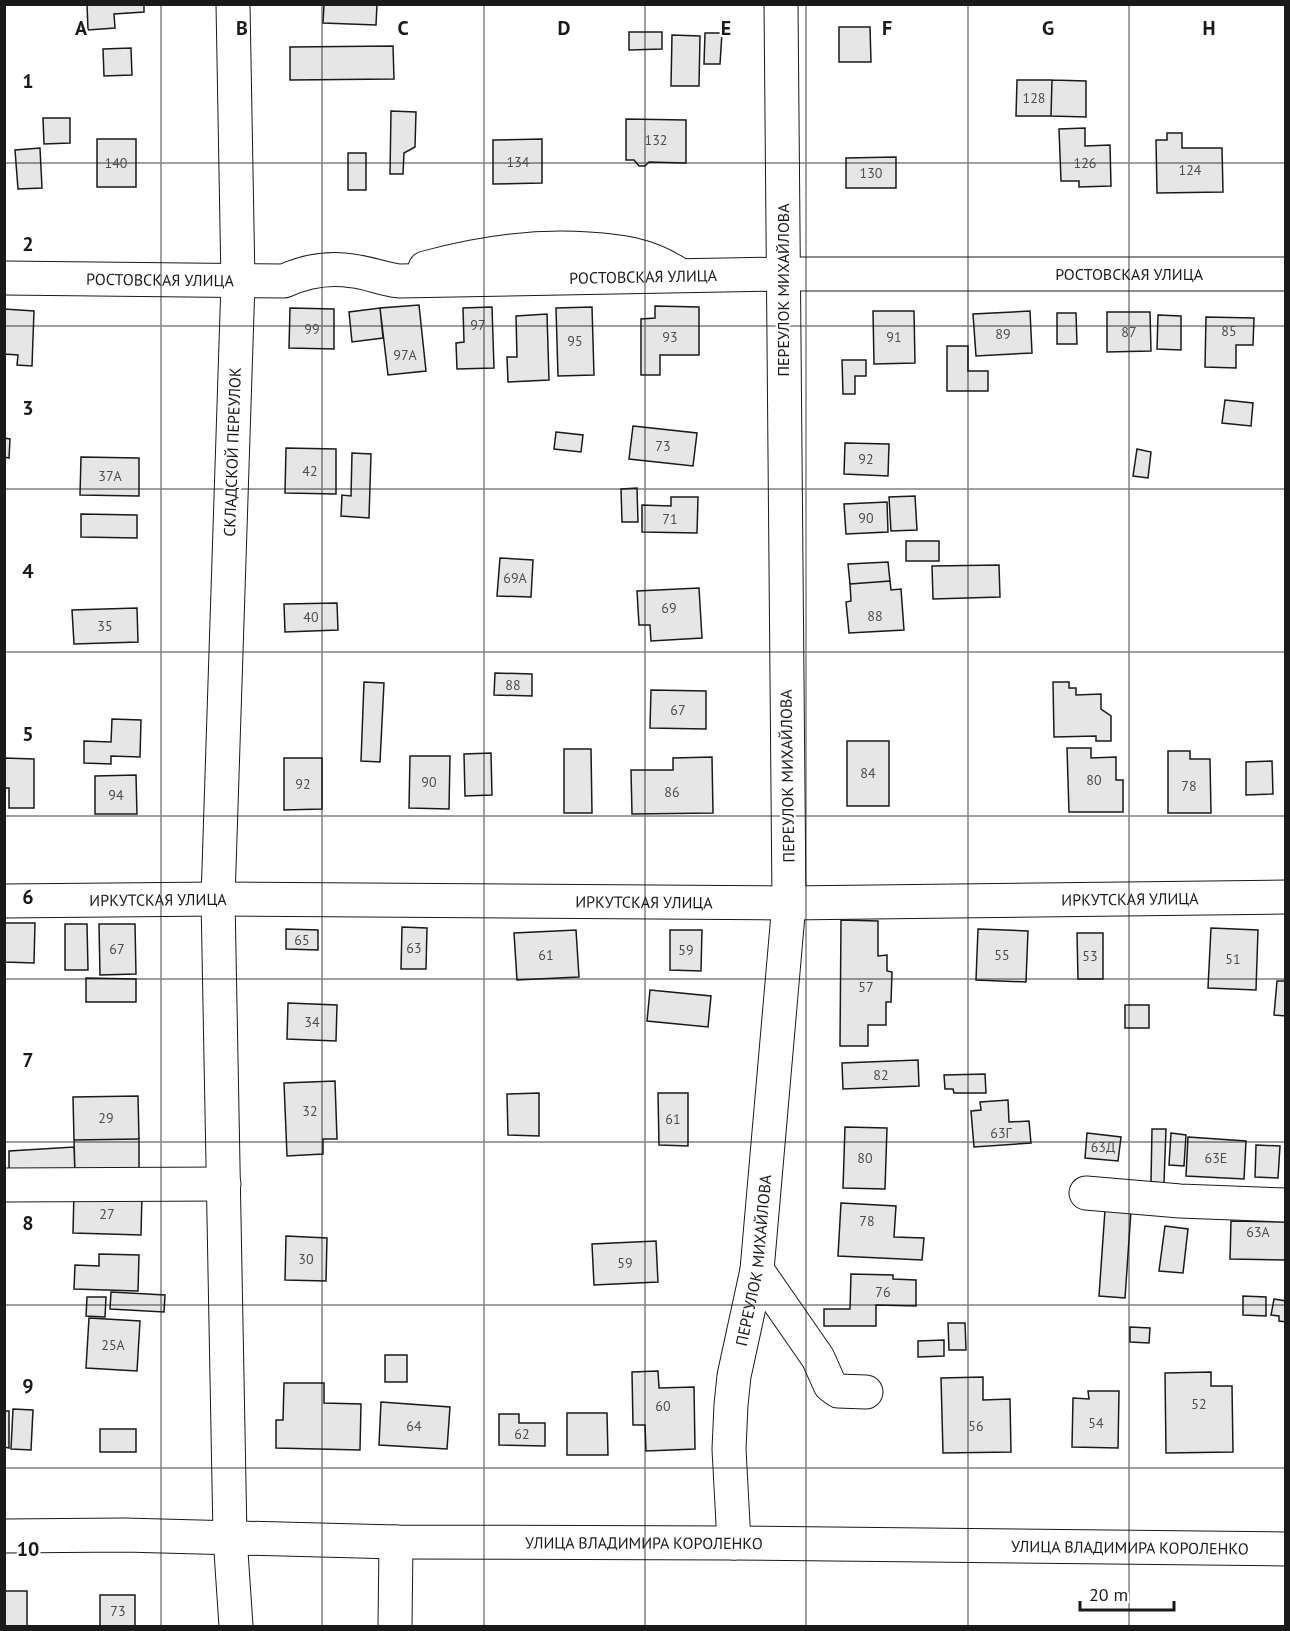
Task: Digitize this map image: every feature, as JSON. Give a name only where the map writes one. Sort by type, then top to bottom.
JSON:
[{"type":"street","name":"СКЛАДСКОЙ ПЕРЕУЛОК","points":[[233,4],[238,282],[218,899],[231,1537],[236,1620]]},
{"type":"street","name":"ПЕРЕУЛОК МИХАЙЛОВА","points":[[734,1543],[729,1449],[731,1405],[734,1376],[757,1270],[789,903],[781,4]]},
{"type":"street","name":"РОСТОВСКАЯ УЛИЦА","points":[[4,278],[284,281],[298,274],[319,269],[354,271],[386,280],[783,274],[1286,274]]},
{"type":"street","name":"ИРКУТСКАЯ УЛИЦА","points":[[4,901],[218,899],[789,903],[1286,897]]},
{"type":"street","points":[[4,1185],[224,1185]]},
{"type":"street","points":[[1086,1193],[1192,1202],[1286,1205]]},
{"type":"street","points":[[757,1270],[818,1358],[830,1385],[838,1391],[866,1392]]},
{"type":"street","name":"УЛИЦА ВЛАДИМИРА КОРОЛЕНКО","points":[[4,1536],[231,1537],[396,1542],[1286,1549]]},
{"type":"street","points":[[395,1626],[396,1542]]},
{"type":"building","points":[[87,4],[144,4],[144,12],[114,14],[115,28],[88,30]]},
{"type":"building","points":[[324,4],[377,4],[376,25],[323,23]]},
{"type":"building","points":[[839,27],[870,27],[871,62],[839,62]]},
{"type":"building","points":[[629,32],[662,32],[662,49],[629,50]]},
{"type":"building","points":[[705,33],[722,33],[720,64],[704,64]]},
{"type":"building","points":[[672,35],[700,36],[699,86],[671,86]]},
{"type":"building","points":[[393,46],[394,79],[290,80],[290,47]]},
{"type":"building","points":[[131,48],[132,75],[104,76],[103,49]]},
{"type":"building","points":[[1017,80],[1052,80],[1051,116],[1016,116]]},
{"type":"building","points":[[1052,80],[1086,81],[1086,117],[1051,116]]},
{"type":"building","points":[[391,111],[416,112],[415,147],[404,153],[403,174],[390,174]]},
{"type":"building","points":[[43,118],[70,118],[70,143],[44,144]]},
{"type":"building","points":[[626,119],[686,120],[686,163],[649,162],[645,166],[639,166],[634,160],[626,160]]},
{"type":"building","points":[[1085,128],[1085,146],[1110,145],[1111,186],[1079,187],[1079,181],[1061,181],[1059,129]]},
{"type":"building","points":[[1167,133],[1182,133],[1182,148],[1222,148],[1223,192],[1157,193],[1156,140],[1167,140]]},
{"type":"building","points":[[97,139],[136,139],[136,187],[97,187]]},
{"type":"building","points":[[542,139],[542,183],[493,184],[493,140]]},
{"type":"building","points":[[40,148],[42,188],[18,189],[15,150]]},
{"type":"building","points":[[348,153],[366,153],[366,190],[348,190]]},
{"type":"building","points":[[896,157],[896,188],[846,188],[846,158]]},
{"type":"building","points":[[419,305],[426,371],[388,375],[380,308]]},
{"type":"building","points":[[655,306],[699,307],[699,355],[660,355],[660,375],[641,375],[641,319],[655,318]]},
{"type":"building","points":[[492,307],[494,368],[457,369],[456,343],[464,342],[463,308]]},
{"type":"building","points":[[592,307],[594,375],[558,376],[556,308]]},
{"type":"building","points":[[290,308],[334,309],[334,349],[289,348]]},
{"type":"building","points":[[380,308],[383,338],[352,342],[349,312]]},
{"type":"building","points":[[4,309],[34,311],[32,366],[17,365],[18,355],[4,354]]},
{"type":"building","points":[[873,311],[914,311],[915,363],[874,364]]},
{"type":"building","points":[[1030,311],[1032,353],[976,356],[973,314]]},
{"type":"building","points":[[1107,312],[1150,312],[1151,351],[1107,352]]},
{"type":"building","points":[[1057,313],[1076,313],[1077,344],[1057,344]]},
{"type":"building","points":[[547,314],[549,380],[508,382],[507,357],[517,357],[516,316]]},
{"type":"building","points":[[1158,315],[1181,316],[1181,350],[1157,349]]},
{"type":"building","points":[[1206,317],[1254,318],[1253,345],[1236,345],[1236,368],[1205,367]]},
{"type":"building","points":[[947,346],[968,346],[968,371],[988,371],[988,391],[947,391]]},
{"type":"building","points":[[842,360],[866,360],[866,376],[855,376],[855,394],[843,394]]},
{"type":"building","points":[[1225,400],[1253,403],[1251,426],[1222,423]]},
{"type":"building","points":[[633,426],[697,433],[693,466],[629,459]]},
{"type":"building","points":[[556,432],[583,435],[581,452],[554,449]]},
{"type":"building","points":[[4,438],[10,439],[9,458],[4,457]]},
{"type":"building","points":[[845,443],[889,444],[888,476],[844,474]]},
{"type":"building","points":[[286,448],[336,449],[336,494],[285,493]]},
{"type":"building","points":[[1137,449],[1151,452],[1148,478],[1133,476]]},
{"type":"building","points":[[352,453],[371,454],[369,518],[341,516],[342,495],[351,496]]},
{"type":"building","points":[[81,457],[139,458],[139,496],[80,495]]},
{"type":"building","points":[[637,488],[638,522],[622,522],[621,489]]},
{"type":"building","points":[[915,496],[917,530],[891,531],[889,497]]},
{"type":"building","points":[[671,497],[698,497],[697,533],[642,532],[642,505],[671,506]]},
{"type":"building","points":[[887,502],[888,532],[846,534],[844,504]]},
{"type":"building","points":[[81,514],[137,515],[137,538],[81,537]]},
{"type":"building","points":[[906,541],[939,541],[939,561],[906,561]]},
{"type":"building","points":[[500,558],[533,560],[531,597],[497,596]]},
{"type":"building","points":[[888,562],[890,581],[850,584],[848,564]]},
{"type":"building","points":[[999,565],[1000,597],[933,599],[932,566]]},
{"type":"building","points":[[890,581],[891,590],[901,589],[904,630],[849,633],[846,602],[851,601],[850,584]]},
{"type":"building","points":[[699,588],[702,638],[651,641],[650,625],[639,625],[637,591]]},
{"type":"building","points":[[337,603],[338,630],[285,632],[284,604]]},
{"type":"building","points":[[137,608],[138,642],[74,644],[72,610]]},
{"type":"building","points":[[495,673],[532,674],[532,696],[494,695]]},
{"type":"building","points":[[364,682],[384,683],[380,762],[361,761]]},
{"type":"building","points":[[1053,682],[1069,682],[1069,688],[1076,688],[1076,695],[1101,694],[1101,709],[1111,716],[1111,741],[1096,741],[1096,736],[1054,737]]},
{"type":"building","points":[[651,690],[706,691],[706,729],[650,728]]},
{"type":"building","points":[[112,719],[141,720],[140,757],[111,756],[111,764],[84,763],[84,741],[111,742]]},
{"type":"building","points":[[847,741],[889,741],[889,806],[847,806]]},
{"type":"building","points":[[1067,748],[1091,748],[1091,758],[1116,757],[1116,780],[1123,780],[1123,812],[1069,812]]},
{"type":"building","points":[[564,749],[591,749],[592,813],[564,813]]},
{"type":"building","points":[[1168,751],[1190,751],[1190,759],[1210,759],[1211,813],[1168,813]]},
{"type":"building","points":[[491,753],[492,795],[465,796],[464,754]]},
{"type":"building","points":[[410,756],[450,756],[449,809],[409,808]]},
{"type":"building","points":[[712,757],[713,813],[632,814],[631,770],[673,770],[673,758]]},
{"type":"building","points":[[4,758],[34,759],[34,808],[9,808],[9,788],[4,788]]},
{"type":"building","points":[[284,758],[322,758],[322,809],[284,810]]},
{"type":"building","points":[[1272,761],[1273,794],[1246,795],[1246,762]]},
{"type":"building","points":[[136,775],[137,814],[95,814],[95,776]]},
{"type":"building","points":[[841,920],[878,921],[878,956],[887,955],[887,971],[892,972],[891,1002],[886,1002],[886,1025],[868,1025],[868,1046],[840,1046]]},
{"type":"building","points":[[4,923],[35,923],[34,963],[4,962]]},
{"type":"building","points":[[65,924],[87,924],[88,970],[65,970]]},
{"type":"building","points":[[99,924],[135,924],[136,974],[100,975]]},
{"type":"building","points":[[402,927],[427,928],[426,969],[401,969]]},
{"type":"building","points":[[1211,928],[1258,930],[1256,990],[1208,988]]},
{"type":"building","points":[[286,929],[318,930],[318,950],[286,949]]},
{"type":"building","points":[[978,929],[1028,931],[1026,982],[976,980]]},
{"type":"building","points":[[576,930],[579,977],[517,980],[514,933]]},
{"type":"building","points":[[670,930],[702,930],[701,971],[670,970]]},
{"type":"building","points":[[1077,933],[1103,933],[1103,979],[1078,979]]},
{"type":"building","points":[[86,978],[136,979],[136,1002],[86,1002]]},
{"type":"building","points":[[1277,981],[1286,981],[1286,1016],[1274,1015]]},
{"type":"building","points":[[650,990],[711,996],[708,1027],[647,1021]]},
{"type":"building","points":[[288,1003],[337,1005],[336,1041],[287,1039]]},
{"type":"building","points":[[1125,1005],[1149,1005],[1149,1028],[1125,1028]]},
{"type":"building","points":[[918,1060],[919,1086],[843,1089],[842,1063]]},
{"type":"building","points":[[985,1074],[986,1093],[954,1093],[953,1089],[945,1089],[944,1075]]},
{"type":"building","points":[[335,1081],[337,1139],[323,1139],[323,1154],[287,1156],[284,1083]]},
{"type":"building","points":[[539,1093],[539,1136],[508,1135],[507,1094]]},
{"type":"building","points":[[658,1093],[688,1093],[688,1146],[659,1145]]},
{"type":"building","points":[[138,1096],[139,1139],[74,1140],[73,1097]]},
{"type":"building","points":[[1008,1100],[1009,1122],[1029,1121],[1031,1143],[974,1147],[971,1111],[981,1110],[980,1102]]},
{"type":"building","points":[[845,1127],[887,1128],[885,1189],[843,1188]]},
{"type":"building","points":[[1152,1129],[1166,1129],[1164,1183],[1151,1182]]},
{"type":"building","points":[[1087,1133],[1121,1137],[1118,1161],[1085,1158]]},
{"type":"building","points":[[1171,1133],[1186,1135],[1184,1166],[1169,1165]]},
{"type":"building","points":[[1188,1137],[1246,1141],[1244,1179],[1186,1176]]},
{"type":"building","points":[[139,1139],[139,1173],[75,1174],[74,1140]]},
{"type":"building","points":[[1256,1145],[1280,1146],[1278,1178],[1255,1177]]},
{"type":"building","points":[[74,1147],[75,1174],[9,1177],[9,1151]]},
{"type":"building","points":[[74,1192],[142,1194],[141,1235],[73,1233]]},
{"type":"building","points":[[841,1203],[896,1206],[894,1237],[924,1238],[922,1260],[838,1256]]},
{"type":"building","points":[[1105,1210],[1131,1211],[1125,1298],[1099,1296]]},
{"type":"building","points":[[1231,1221],[1286,1222],[1285,1260],[1230,1259]]},
{"type":"building","points":[[1165,1226],[1188,1229],[1183,1273],[1159,1271]]},
{"type":"building","points":[[286,1236],[327,1238],[326,1281],[285,1280]]},
{"type":"building","points":[[656,1241],[658,1282],[594,1285],[592,1244]]},
{"type":"building","points":[[99,1254],[139,1255],[138,1291],[74,1289],[75,1265],[99,1266]]},
{"type":"building","points":[[851,1274],[893,1275],[893,1279],[916,1280],[916,1306],[876,1305],[876,1326],[824,1326],[824,1309],[850,1309]]},
{"type":"building","points":[[111,1292],[165,1295],[164,1312],[110,1309]]},
{"type":"building","points":[[1243,1296],[1266,1297],[1266,1316],[1243,1315]]},
{"type":"building","points":[[87,1297],[106,1297],[105,1317],[86,1316]]},
{"type":"building","points":[[1274,1299],[1286,1301],[1286,1322],[1279,1321],[1279,1316],[1271,1315]]},
{"type":"building","points":[[89,1318],[140,1321],[137,1371],[86,1368]]},
{"type":"building","points":[[948,1323],[965,1323],[966,1350],[949,1350]]},
{"type":"building","points":[[1130,1327],[1150,1328],[1149,1343],[1130,1342]]},
{"type":"building","points":[[944,1340],[944,1356],[918,1357],[918,1341]]},
{"type":"building","points":[[385,1355],[407,1355],[407,1382],[385,1382]]},
{"type":"building","points":[[658,1371],[659,1388],[694,1387],[695,1449],[646,1451],[645,1425],[633,1425],[632,1372]]},
{"type":"building","points":[[1211,1372],[1211,1386],[1232,1386],[1233,1452],[1166,1453],[1165,1373]]},
{"type":"building","points":[[983,1377],[983,1400],[1010,1399],[1011,1452],[943,1453],[941,1378]]},
{"type":"building","points":[[284,1383],[324,1383],[324,1403],[361,1404],[360,1450],[276,1448],[276,1420],[283,1420]]},
{"type":"building","points":[[1088,1391],[1119,1391],[1118,1448],[1072,1447],[1073,1398],[1089,1399]]},
{"type":"building","points":[[381,1402],[450,1407],[447,1449],[379,1445]]},
{"type":"building","points":[[13,1409],[33,1410],[31,1450],[11,1449]]},
{"type":"building","points":[[4,1411],[9,1411],[9,1448],[4,1447]]},
{"type":"building","points":[[567,1413],[607,1413],[608,1455],[567,1455]]},
{"type":"building","points":[[499,1414],[519,1414],[519,1423],[545,1423],[545,1446],[499,1445]]},
{"type":"building","points":[[100,1429],[136,1429],[136,1452],[100,1452]]},
{"type":"building","points":[[4,1591],[27,1591],[27,1626],[4,1626]]},
{"type":"building","points":[[100,1595],[135,1595],[135,1626],[100,1626]]}]
